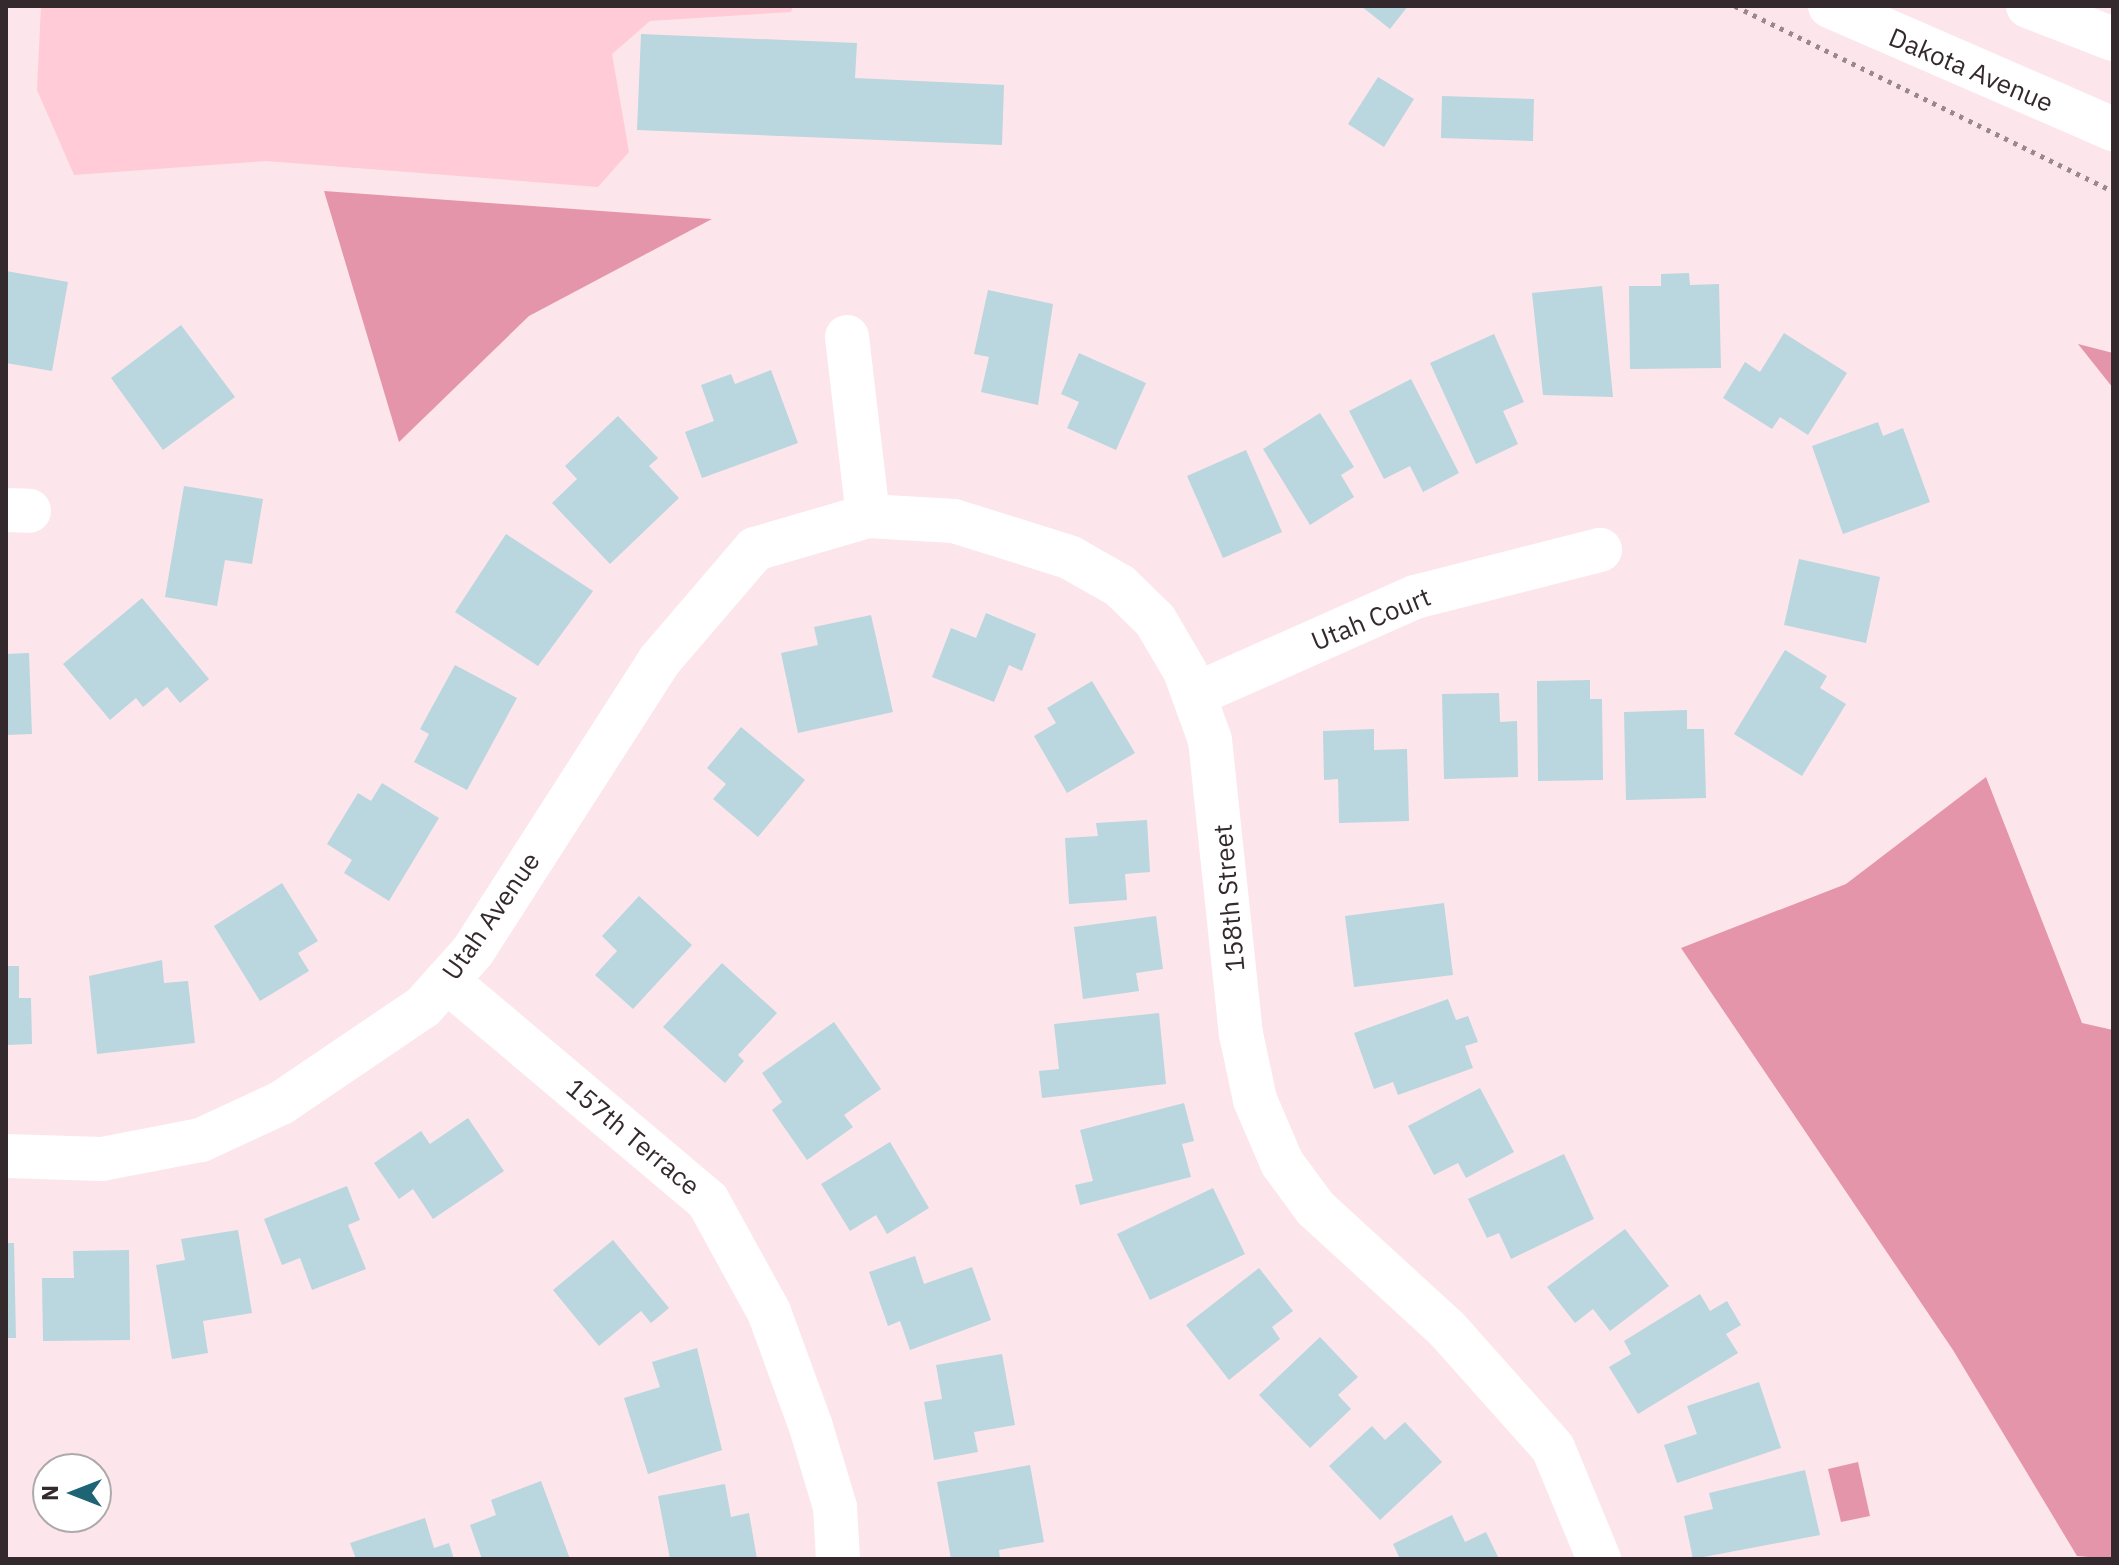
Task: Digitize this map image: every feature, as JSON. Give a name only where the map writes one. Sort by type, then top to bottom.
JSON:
[{"type":"street","name":"Dakota Avenue","points":[[1830,6],[1942,61],[2113,129]]},
{"type":"street","points":[[2028,6],[2113,39]]},
{"type":"street","points":[[1942,61],[2113,152]]},
{"type":"street","points":[[847,337],[868,516]]},
{"type":"street","name":"158th Street","points":[[868,516],[954,521],[1069,557],[1120,586],[1155,620],[1194,695],[1220,799],[1241,1034],[1255,1100],[1282,1163],[1315,1208],[1447,1329],[1553,1448],[1599,1559]]},
{"type":"street","name":"Utah Avenue","points":[[6,1156],[102,1159],[201,1140],[281,1103],[423,1007],[447,981],[659,661],[755,549],[868,516]]},
{"type":"street","name":"Utah Court","points":[[1194,695],[1415,597],[1600,550]]},
{"type":"street","name":"157th Terrace","points":[[447,981],[708,1201],[769,1312],[806,1413],[835,1507],[838,1559]]},
{"type":"path","points":[[1735,6],[2113,191]]},
{"type":"shaded area","points":[[41,6],[793,6],[791,12],[650,21],[612,54],[629,152],[598,187],[266,161],[74,175],[37,90]]},
{"type":"shaded area","points":[[324,191],[712,219],[529,316],[399,442]]},
{"type":"shaded area","points":[[2078,344],[2113,353],[2113,388]]},
{"type":"shaded area","points":[[1986,777],[2082,1023],[2113,1030],[2113,1559],[2077,1556],[1953,1350],[1681,948],[1846,884]]},
{"type":"shaded area","points":[[1858,1462],[1870,1516],[1841,1522],[1828,1469]]},
{"type":"building","points":[[1361,6],[1408,6],[1390,29]]},
{"type":"building","points":[[641,34],[857,43],[855,78],[1004,85],[1002,145],[637,130]]},
{"type":"building","points":[[1378,77],[1414,99],[1384,147],[1348,124]]},
{"type":"building","points":[[1442,96],[1534,99],[1533,141],[1441,138]]},
{"type":"building","points":[[6,271],[68,282],[52,371],[6,363]]},
{"type":"building","points":[[1689,273],[1690,285],[1719,284],[1721,368],[1630,369],[1629,286],[1661,286],[1661,274]]},
{"type":"building","points":[[1602,286],[1613,397],[1543,395],[1532,293]]},
{"type":"building","points":[[988,290],[1053,304],[1038,405],[981,392],[989,357],[974,354]]},
{"type":"building","points":[[181,325],[235,397],[163,450],[111,378]]},
{"type":"building","points":[[1784,333],[1847,373],[1808,435],[1780,417],[1772,429],[1723,398],[1745,362],[1760,372]]},
{"type":"building","points":[[1494,334],[1524,402],[1503,411],[1518,444],[1476,464],[1430,363]]},
{"type":"building","points":[[1079,353],[1146,383],[1116,450],[1067,428],[1079,402],[1061,394]]},
{"type":"building","points":[[771,370],[798,443],[702,478],[685,432],[714,421],[701,385],[731,374],[735,384]]},
{"type":"building","points":[[1411,379],[1459,473],[1423,492],[1410,466],[1384,479],[1349,411]]},
{"type":"building","points":[[1320,413],[1354,467],[1341,475],[1354,497],[1310,525],[1263,449]]},
{"type":"building","points":[[618,416],[658,458],[649,466],[679,498],[610,564],[552,503],[577,479],[565,466]]},
{"type":"building","points":[[1878,422],[1883,436],[1903,428],[1930,502],[1843,534],[1812,446]]},
{"type":"building","points":[[1246,450],[1282,532],[1223,558],[1187,476]]},
{"type":"building","points":[[184,486],[263,499],[252,564],[225,560],[217,606],[165,597]]},
{"type":"building","points":[[506,534],[593,591],[538,666],[455,612]]},
{"type":"building","points":[[1799,559],[1880,577],[1866,643],[1784,625]]},
{"type":"building","points":[[142,598],[209,679],[180,703],[167,687],[143,707],[136,698],[110,720],[63,664]]},
{"type":"building","points":[[986,613],[1036,634],[1022,671],[1009,665],[994,702],[932,677],[951,628],[976,638]]},
{"type":"building","points":[[871,615],[893,712],[798,733],[781,653],[818,645],[814,627]]},
{"type":"building","points":[[1785,650],[1827,676],[1820,688],[1846,704],[1802,776],[1734,734]]},
{"type":"building","points":[[29,653],[32,734],[6,735],[6,654]]},
{"type":"building","points":[[455,665],[517,698],[467,790],[414,762],[429,734],[420,729]]},
{"type":"building","points":[[1590,680],[1590,699],[1602,699],[1603,780],[1538,781],[1537,681]]},
{"type":"building","points":[[1092,681],[1135,753],[1067,793],[1034,736],[1056,723],[1047,708]]},
{"type":"building","points":[[1499,693],[1500,722],[1517,721],[1518,777],[1444,779],[1442,694]]},
{"type":"building","points":[[1687,710],[1687,729],[1704,729],[1706,798],[1626,800],[1624,712]]},
{"type":"building","points":[[741,727],[805,780],[758,837],[713,799],[726,784],[707,768]]},
{"type":"building","points":[[1374,729],[1374,750],[1407,749],[1409,821],[1339,823],[1338,779],[1324,780],[1323,731]]},
{"type":"building","points":[[382,783],[439,818],[389,901],[344,873],[352,860],[327,844],[358,793],[371,801]]},
{"type":"building","points":[[1147,820],[1150,872],[1125,874],[1127,900],[1069,904],[1065,838],[1098,836],[1096,823]]},
{"type":"building","points":[[282,883],[318,941],[298,953],[309,971],[260,1001],[214,926]]},
{"type":"building","points":[[639,896],[692,945],[633,1009],[595,975],[617,951],[602,936]]},
{"type":"building","points":[[1444,903],[1453,975],[1354,987],[1345,916]]},
{"type":"building","points":[[1156,916],[1163,969],[1136,973],[1139,991],[1083,999],[1074,927]]},
{"type":"building","points":[[162,960],[164,983],[188,981],[195,1043],[97,1054],[89,976]]},
{"type":"building","points":[[722,963],[777,1013],[738,1055],[744,1061],[725,1083],[663,1027]]},
{"type":"building","points":[[6,966],[19,966],[19,998],[31,998],[32,1044],[6,1045]]},
{"type":"building","points":[[1448,999],[1456,1020],[1468,1016],[1478,1042],[1465,1046],[1473,1068],[1398,1095],[1393,1082],[1374,1089],[1354,1033]]},
{"type":"building","points":[[1159,1013],[1166,1084],[1042,1098],[1039,1071],[1059,1069],[1054,1024]]},
{"type":"building","points":[[834,1022],[881,1089],[844,1115],[853,1127],[807,1160],[772,1110],[782,1102],[762,1073]]},
{"type":"building","points":[[1480,1088],[1514,1152],[1466,1178],[1458,1163],[1434,1175],[1408,1126]]},
{"type":"building","points":[[1184,1103],[1194,1141],[1182,1144],[1191,1177],[1080,1205],[1075,1185],[1093,1181],[1080,1130]]},
{"type":"building","points":[[468,1118],[504,1171],[433,1219],[413,1189],[399,1199],[374,1163],[421,1131],[430,1144]]},
{"type":"building","points":[[890,1142],[929,1208],[887,1234],[876,1215],[850,1231],[821,1184]]},
{"type":"building","points":[[1564,1154],[1594,1219],[1511,1259],[1499,1233],[1487,1238],[1468,1199]]},
{"type":"building","points":[[347,1186],[360,1220],[348,1225],[366,1269],[312,1290],[300,1258],[282,1265],[264,1219]]},
{"type":"building","points":[[1213,1188],[1245,1254],[1150,1300],[1117,1234]]},
{"type":"building","points":[[1625,1229],[1669,1286],[1610,1331],[1593,1309],[1575,1323],[1547,1287]]},
{"type":"building","points":[[238,1230],[252,1313],[203,1321],[208,1353],[172,1359],[156,1265],[185,1260],[181,1239]]},
{"type":"building","points":[[613,1240],[669,1308],[651,1323],[641,1311],[599,1346],[553,1290]]},
{"type":"building","points":[[6,1243],[14,1243],[16,1338],[6,1338]]},
{"type":"building","points":[[129,1250],[130,1340],[43,1341],[42,1278],[74,1278],[73,1251]]},
{"type":"building","points":[[915,1256],[924,1284],[972,1267],[991,1320],[910,1350],[900,1321],[888,1326],[869,1272]]},
{"type":"building","points":[[1259,1268],[1293,1311],[1272,1327],[1280,1339],[1229,1380],[1186,1325]]},
{"type":"building","points":[[1700,1294],[1710,1311],[1727,1301],[1741,1325],[1726,1334],[1738,1353],[1638,1414],[1609,1367],[1631,1354],[1624,1341]]},
{"type":"building","points":[[1320,1337],[1358,1377],[1338,1395],[1351,1409],[1310,1448],[1259,1395]]},
{"type":"building","points":[[697,1348],[722,1450],[648,1474],[624,1398],[660,1387],[652,1362]]},
{"type":"building","points":[[1002,1354],[1015,1425],[974,1432],[978,1452],[934,1460],[924,1402],[942,1399],[936,1365]]},
{"type":"building","points":[[1759,1382],[1781,1448],[1677,1483],[1664,1445],[1697,1434],[1687,1406]]},
{"type":"building","points":[[1405,1422],[1442,1462],[1380,1520],[1329,1466],[1372,1426],[1385,1440]]},
{"type":"building","points":[[1030,1465],[1044,1542],[999,1550],[1000,1559],[951,1559],[937,1482]]},
{"type":"building","points":[[1805,1470],[1820,1535],[1693,1559],[1684,1516],[1713,1509],[1709,1493]]},
{"type":"building","points":[[541,1481],[570,1559],[482,1559],[470,1525],[496,1515],[491,1500]]},
{"type":"building","points":[[725,1484],[731,1517],[749,1513],[757,1559],[670,1559],[658,1496]]},
{"type":"building","points":[[1452,1515],[1465,1542],[1486,1532],[1499,1559],[1400,1559],[1393,1544]]},
{"type":"building","points":[[425,1518],[434,1548],[449,1543],[454,1559],[356,1559],[350,1543]]}]
